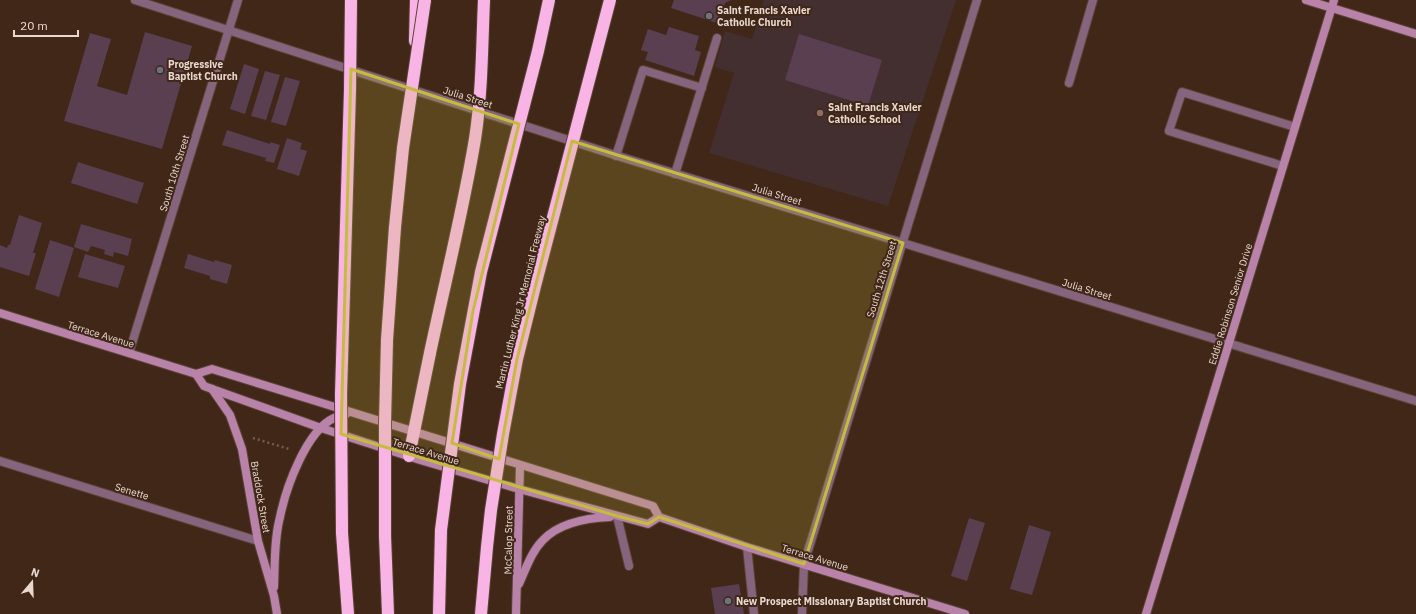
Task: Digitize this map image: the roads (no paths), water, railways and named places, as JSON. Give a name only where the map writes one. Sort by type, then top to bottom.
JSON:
[{"type":"highway","points":[[348,614],[342,533],[341,394],[350,98],[351,0]]},
{"type":"highway","points":[[414,72],[416,0]]},
{"type":"highway","points":[[388,614],[385,536],[387,340],[395,228],[403,148],[425,0]]},
{"type":"highway","points":[[409,456],[475,138],[481,83],[484,0]]},
{"type":"highway","points":[[439,614],[441,530],[460,384],[481,272],[538,51],[549,0]]},
{"type":"highway","name":"Martin Luther King Jr Memorial Freeway","points":[[481,614],[490,518],[513,380],[535,286],[610,0]]},
{"type":"street","name":"Julia Street","points":[[135,0],[616,156],[903,242],[1416,401]]},
{"type":"street","name":"South 10th Street","points":[[129,353],[238,0]]},
{"type":"street","name":"South 12th Street","points":[[802,614],[804,564],[977,0]]},
{"type":"street","points":[[1069,83],[1093,0]]},
{"type":"street","points":[[1306,0],[1333,4],[1416,34]]},
{"type":"street","name":"Eddie Robinson Senior Drive","points":[[1146,614],[1333,4]]},
{"type":"street","points":[[675,174],[717,38]]},
{"type":"street","points":[[616,156],[643,70],[702,88]]},
{"type":"street","points":[[1283,166],[1169,131],[1182,92],[1295,127]]},
{"type":"street","name":"Terrace Avenue","points":[[0,313],[196,374],[212,369],[414,431],[520,466],[652,506],[659,517],[748,547],[965,614]]},
{"type":"street","name":"Terrace Avenue","points":[[196,374],[204,386],[321,428],[409,456],[519,489],[648,524],[659,517]]},
{"type":"street","name":"Braddock Street","points":[[212,389],[230,415],[242,449],[258,541],[274,596],[277,614]]},
{"type":"street","points":[[274,596],[276,545],[279,518],[297,465],[309,443],[321,428],[333,418],[352,412]]},
{"type":"street","name":"Senette","points":[[0,461],[258,541]]},
{"type":"street","name":"McCalop Street","points":[[516,614],[518,586],[520,466]]},
{"type":"street","points":[[518,586],[536,550],[543,540],[557,530],[577,521],[617,516],[629,566]]},
{"type":"street","points":[[748,547],[754,614]]},
{"type":"place","name":"Saint Francis Xavier Catholic Church","points":[[709,16]]},
{"type":"place","name":"Progressive Baptist Church","points":[[160,70]]},
{"type":"place","name":"Saint Francis Xavier Catholic School","points":[[820,113]]},
{"type":"place","name":"New Prospect Missionary Baptist Church","points":[[728,601]]}]
